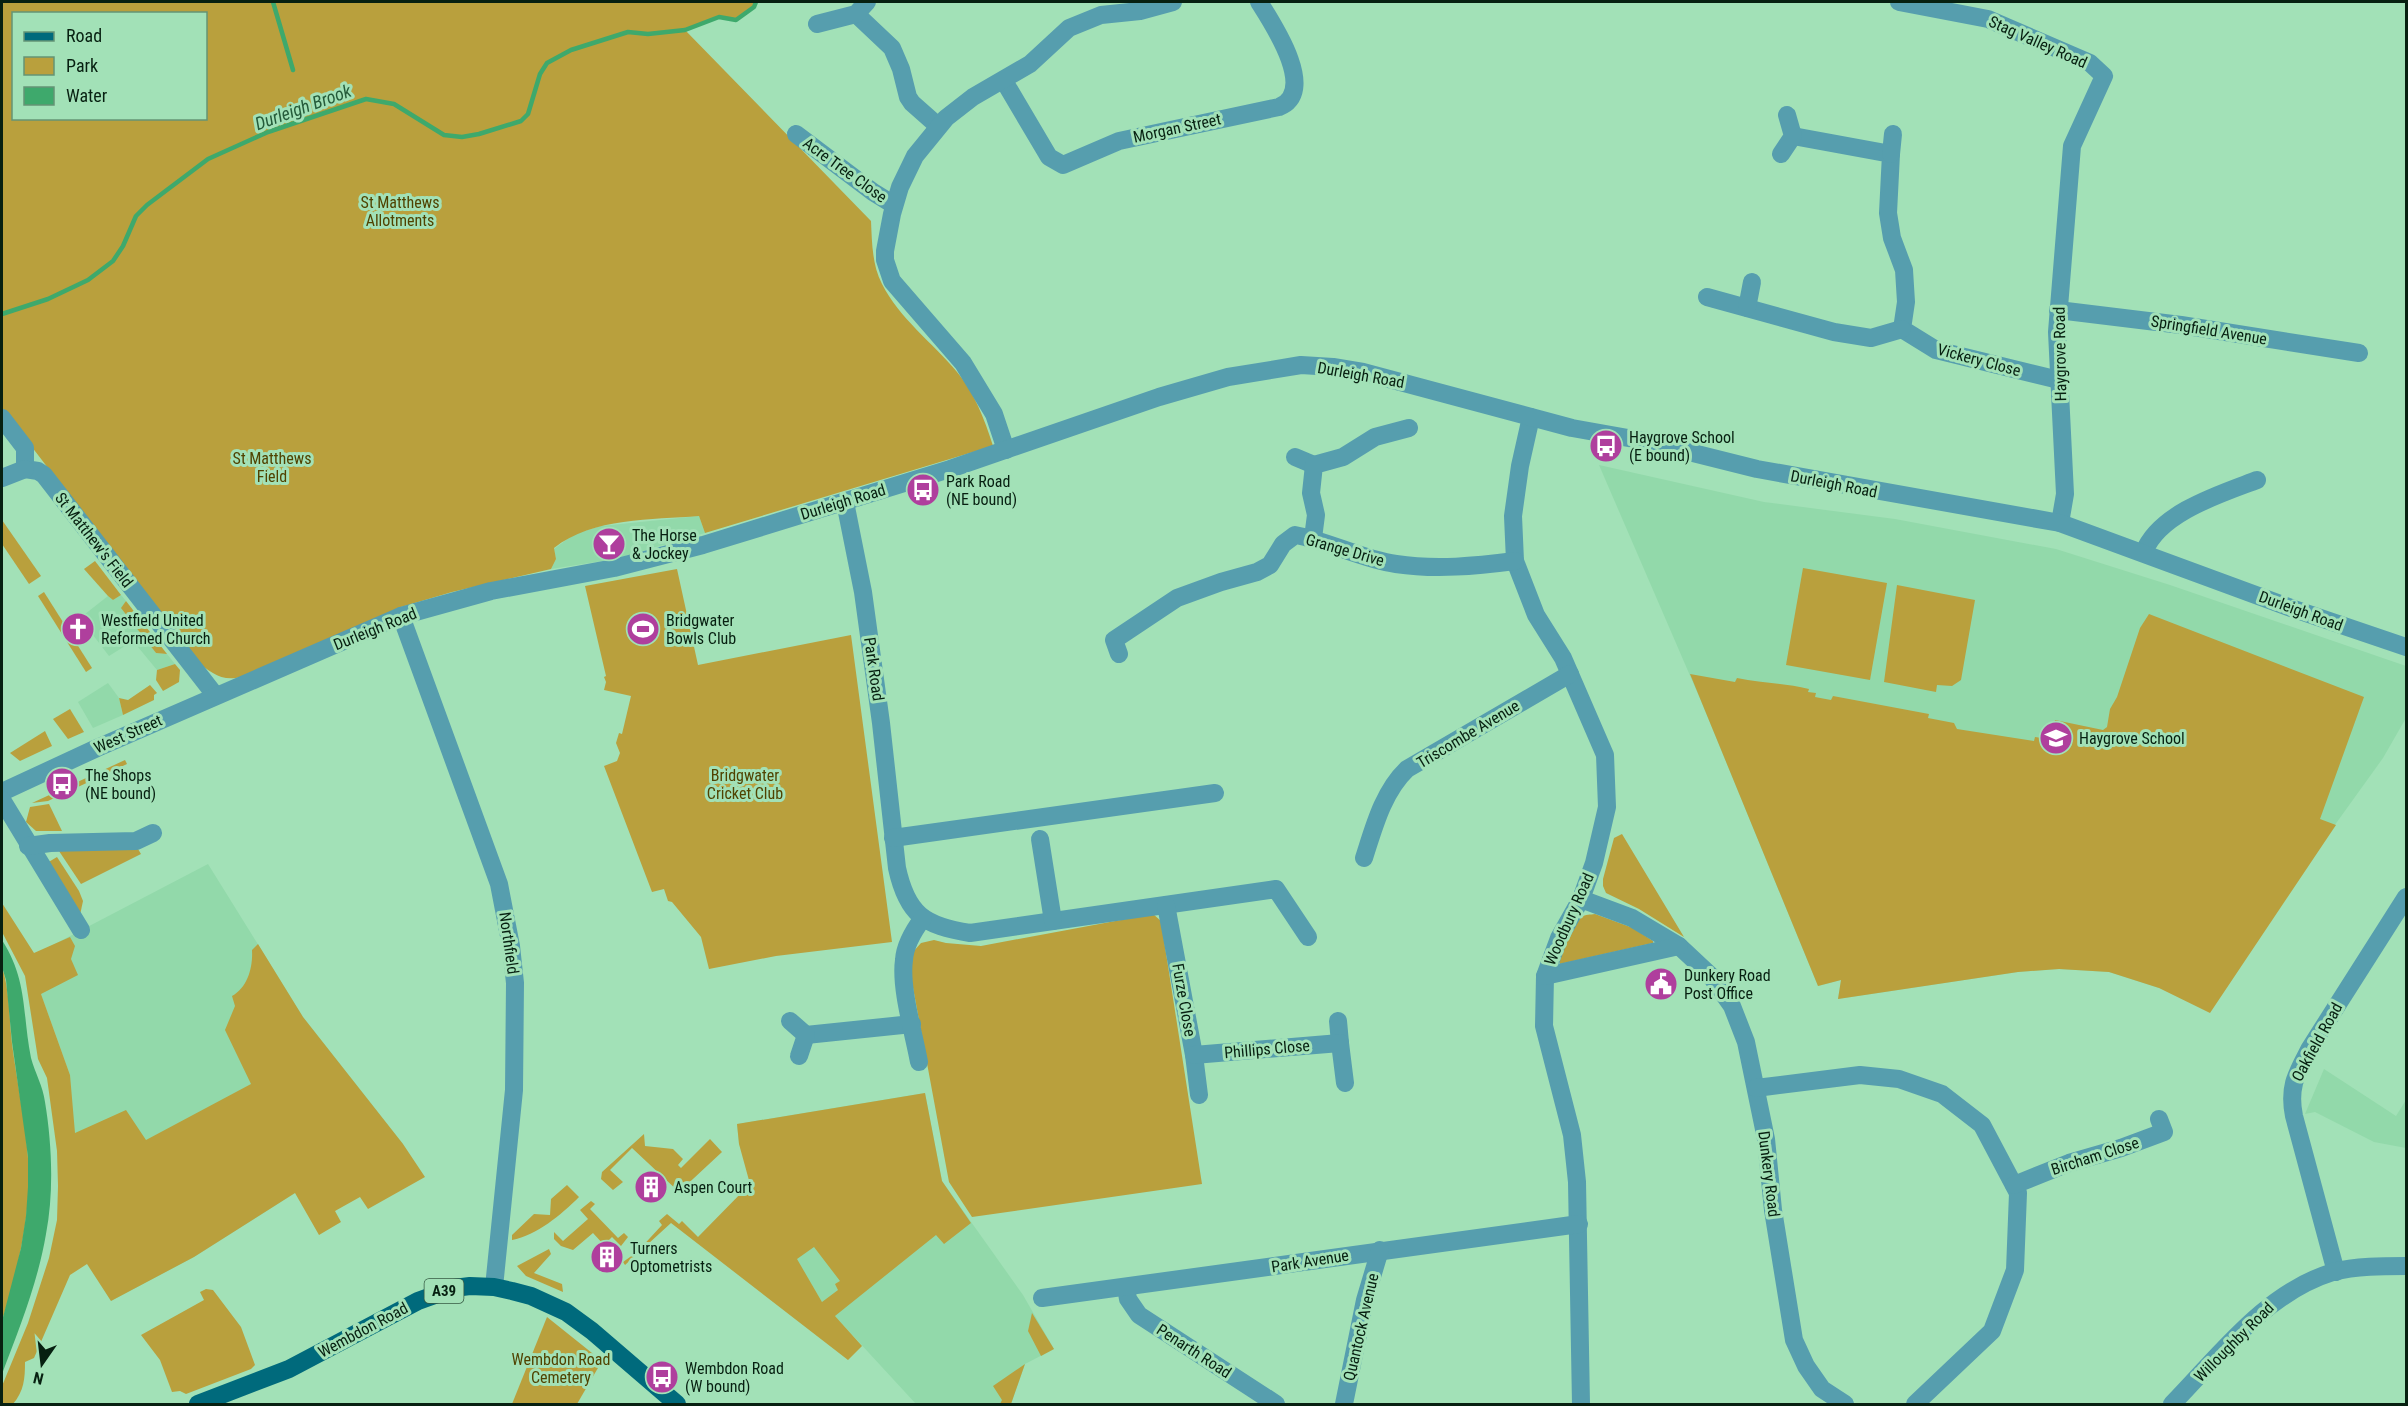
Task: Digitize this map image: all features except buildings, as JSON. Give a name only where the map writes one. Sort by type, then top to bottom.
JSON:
[{"type":"main road","name":"Wembdon Road","points":[[198,1404],[289,1369],[418,1301],[454,1288],[470,1286],[494,1287],[531,1296],[566,1312],[592,1331],[676,1404]]},
{"type":"street","points":[[1006,450],[994,414],[963,363],[892,281],[885,260],[885,251],[894,206],[911,163],[938,126],[966,101],[1030,64],[1069,28],[1112,7],[1140,11],[1173,2]]},
{"type":"street","name":"Morgan Street","points":[[1004,81],[1049,157],[1063,165],[1119,141],[1279,107],[1292,97],[1296,84],[1295,77],[1282,42],[1259,2]]},
{"type":"street","name":"Stag Valley Road","points":[[1899,2],[1977,9],[2009,27],[2090,63],[2104,76]]},
{"type":"street","points":[[817,24],[861,8],[892,48],[902,69],[908,97],[938,126]]},
{"type":"street","name":"Haygrove Road","points":[[2060,523],[2065,494],[2058,310],[2068,185],[2072,147],[2104,76]]},
{"type":"street","points":[[1781,154],[1793,136],[1787,115]]},
{"type":"street","name":"Acre Tree Close","points":[[796,134],[894,206]]},
{"type":"street","points":[[1707,297],[1834,332],[1871,338],[1902,330],[1906,302],[1905,270],[1892,238],[1888,213],[1893,134]]},
{"type":"street","points":[[1793,136],[1891,154]]},
{"type":"street","points":[[1747,308],[1752,282]]},
{"type":"street","name":"Springfield Avenue","points":[[2058,310],[2181,325],[2359,353]]},
{"type":"street","name":"Vickery Close","points":[[1902,330],[1936,350],[2059,380]]},
{"type":"street","name":"Durleigh Road","points":[[255,678],[401,616],[491,591],[614,568],[702,545],[845,502],[1199,385],[1228,377],[1302,365],[1363,372],[1531,417],[1645,441],[1756,470],[1898,496],[2008,512],[2060,523],[2294,609],[2406,647]]},
{"type":"street","name":"Woodbury Road","points":[[1531,417],[1520,466],[1513,516],[1515,561],[1536,615],[1563,658],[1605,755],[1606,807],[1594,863],[1581,899],[1559,938],[1545,976],[1544,1026],[1572,1135],[1579,1224],[1581,1404]]},
{"type":"street","points":[[2,418],[25,448],[25,469],[2,478]]},
{"type":"street","points":[[1295,457],[1314,465],[1343,457],[1375,437],[1409,428]]},
{"type":"street","points":[[1313,538],[1316,515],[1311,493],[1314,465]]},
{"type":"street","name":"St Matthew's Field","points":[[25,469],[38,471],[44,475],[215,695]]},
{"type":"street","points":[[2144,552],[2148,542],[2158,530],[2212,497],[2257,480]]},
{"type":"street","name":"Park Road","points":[[845,502],[863,592],[881,723],[893,838],[902,891],[909,905],[922,918]]},
{"type":"street","name":"Grange Drive","points":[[1119,654],[1114,640],[1177,598],[1257,572],[1270,565],[1283,544],[1295,536],[1313,538],[1340,550],[1396,564],[1441,567],[1480,566],[1515,561]]},
{"type":"street","name":"Northfield","points":[[401,616],[499,884],[511,946],[515,983],[514,1090],[494,1287]]},
{"type":"street","name":"Triscombe Avenue","points":[[1401,760],[1388,769],[1394,782],[1407,770],[1570,674]]},
{"type":"street","name":"West Street","points":[[2,792],[255,678]]},
{"type":"street","points":[[1363,858],[1375,822],[1394,782]]},
{"type":"street","points":[[893,838],[1215,793]]},
{"type":"street","points":[[2,800],[81,930]]},
{"type":"street","points":[[28,846],[50,843],[136,841],[153,833]]},
{"type":"street","points":[[1040,839],[1052,862],[1053,921]]},
{"type":"street","points":[[919,1062],[903,960],[913,931],[922,918],[935,926],[970,933],[1276,889],[1308,937]]},
{"type":"street","name":"Oakfield Road","points":[[2336,1272],[2294,1116],[2291,1090],[2310,1048],[2406,897]]},
{"type":"street","name":"Dunkery Road","points":[[1581,899],[1632,918],[1679,946],[1710,975],[1732,1006],[1746,1042],[1766,1139],[1773,1210],[1794,1340],[1806,1366],[1822,1389],[1845,1404]]},
{"type":"street","name":"Furze Close","points":[[1166,904],[1194,1055],[1199,1095]]},
{"type":"street","points":[[1545,976],[1679,946]]},
{"type":"street","points":[[790,1021],[806,1035],[912,1024]]},
{"type":"street","points":[[1338,1021],[1345,1083]]},
{"type":"street","points":[[799,1056],[806,1035]]},
{"type":"street","name":"Phillips Close","points":[[1194,1055],[1340,1043]]},
{"type":"street","points":[[1756,1088],[1860,1075],[1899,1079],[1942,1094],[1982,1125],[2014,1185],[2018,1193],[2015,1270],[1992,1330],[1915,1404]]},
{"type":"street","name":"Bircham Close","points":[[2014,1185],[2069,1163],[2121,1148],[2164,1132],[2159,1119]]},
{"type":"street","name":"Park Avenue","points":[[1042,1298],[1579,1224]]},
{"type":"street","name":"Quantock Avenue","points":[[1344,1404],[1365,1300],[1380,1250]]},
{"type":"street","name":"Willoughby Road","points":[[2172,1404],[2261,1312],[2282,1295],[2311,1280],[2336,1272],[2406,1266]]},
{"type":"street","name":"Penarth Road","points":[[1126,1287],[1128,1299],[1139,1314],[1276,1404]]},
{"type":"shaded area","name":"Haygrove School","points":[[1599,465],[1764,502],[1895,519],[2056,549],[2170,585],[2406,666],[2406,718],[2383,758],[2319,847],[2159,988],[2109,972],[2059,969],[2018,972],[1838,999],[1841,980],[1818,986],[1701,701]]},
{"type":"shaded area","name":"The Horse & Jockey","points":[[699,516],[705,533],[615,559],[551,569],[556,559],[554,549],[574,534],[601,526]]},
{"type":"shaded area","points":[[121,595],[126,601],[122,608],[156,653],[167,654],[175,664],[157,670],[133,641],[109,656],[80,618],[108,596],[113,600]]},
{"type":"shaded area","points":[[108,683],[119,698],[123,715],[93,728],[78,702]]},
{"type":"shaded area","points":[[208,864],[303,1017],[403,1144],[295,1193],[194,1257],[111,1301],[69,1231],[70,1075],[28,958]]},
{"type":"shaded area","points":[[2324,1069],[2396,1116],[2406,1100],[2406,1148],[2374,1142],[2315,1112],[2305,1114]]},
{"type":"shaded area","points":[[925,1093],[942,1181],[1023,1295],[1054,1349],[1025,1364],[1011,1404],[916,1404],[822,1302],[796,1259],[739,1144],[737,1124]]},
{"type":"green space","name":"St Matthews Field","points":[[2,2],[756,2],[754,7],[736,20],[719,17],[685,30],[871,221],[874,261],[882,284],[907,319],[948,361],[969,388],[993,446],[705,533],[699,516],[624,522],[586,530],[554,548],[556,559],[551,569],[452,592],[401,607],[241,677],[222,677],[196,661],[2,408]]},
{"type":"green space","points":[[2,520],[41,576],[29,584],[2,544]]},
{"type":"green space","points":[[95,561],[121,595],[113,600],[84,569]]},
{"type":"green space","points":[[1803,568],[1887,583],[1870,680],[1786,665]]},
{"type":"green space","name":"Bridgwater Cricket Club","points":[[677,569],[698,665],[851,635],[892,942],[776,956],[709,969],[701,937],[672,902],[668,901],[664,889],[652,892],[604,766],[617,761],[620,753],[616,743],[619,733],[622,734],[631,696],[604,690],[606,682],[604,677],[606,676],[585,586]]},
{"type":"green space","points":[[1897,585],[1975,600],[1961,680],[1952,686],[1937,685],[1936,692],[1884,682]]},
{"type":"green space","points":[[44,592],[92,668],[86,672],[38,596]]},
{"type":"green space","points":[[126,601],[167,654],[156,653],[121,608]]},
{"type":"green space","name":"Haygrove School","points":[[2149,614],[2364,697],[2320,819],[2336,825],[2210,1013],[2159,988],[2109,972],[2059,969],[2018,972],[1838,999],[1841,980],[1818,986],[1690,674],[1735,682],[1737,678],[1800,687],[1809,689],[1808,692],[1816,693],[1815,697],[1831,700],[1833,696],[1929,714],[1928,718],[1954,723],[1957,729],[2034,741],[2035,737],[2049,739],[2055,720],[2103,730],[2107,727],[2110,709],[2117,697],[2140,628]]},
{"type":"green space","points":[[175,664],[180,670],[179,682],[163,691],[156,680],[157,670]]},
{"type":"green space","points":[[150,685],[157,693],[154,695],[154,700],[123,715],[119,698],[128,700]]},
{"type":"green space","points":[[70,709],[84,732],[68,739],[53,719]]},
{"type":"green space","points":[[45,731],[52,746],[20,761],[10,753]]},
{"type":"green space","points":[[125,760],[127,764],[48,801],[32,803]]},
{"type":"green space","points":[[49,804],[62,831],[36,831],[26,822],[30,807]]},
{"type":"green space","points":[[1622,834],[1684,937],[1639,909],[1606,893],[1603,879],[1614,838]]},
{"type":"green space","points":[[57,848],[138,849],[141,854],[81,884]]},
{"type":"green space","points":[[57,857],[83,901],[80,915],[47,863]]},
{"type":"green space","points":[[2,903],[34,953],[70,937],[75,946],[71,959],[78,975],[41,994],[70,1075],[75,1133],[126,1110],[146,1140],[251,1084],[225,1030],[235,1006],[232,996],[246,982],[252,963],[252,950],[258,944],[303,1017],[403,1144],[425,1177],[368,1209],[360,1197],[335,1211],[341,1222],[319,1235],[295,1193],[194,1257],[111,1301],[87,1264],[70,1275],[34,1358],[25,1362],[23,1384],[17,1399],[13,1404],[2,1404],[2,1386],[28,1323],[49,1258],[57,1220],[58,1186],[57,1151],[47,1078],[38,1059],[25,976],[2,932]]},
{"type":"green space","points":[[1153,914],[1161,921],[1202,1184],[972,1217],[949,1182],[909,966],[913,952],[921,943],[934,940],[981,946]]},
{"type":"green space","points":[[1595,914],[1633,928],[1653,943],[1560,964],[1563,947],[1574,926],[1581,917]]},
{"type":"green space","points":[[2,967],[8,995],[29,1179],[26,1220],[2,1321],[3,1177]]},
{"type":"green space","points":[[925,1093],[942,1181],[971,1223],[944,1244],[936,1235],[835,1316],[862,1346],[848,1360],[671,1223],[625,1265],[623,1262],[637,1252],[662,1225],[659,1221],[667,1214],[679,1224],[682,1221],[698,1237],[750,1184],[739,1144],[737,1124]],"holes":[[[814,1247],[840,1281],[835,1284],[838,1290],[822,1302],[797,1259]]]},
{"type":"green space","points":[[644,1134],[645,1146],[673,1149],[683,1159],[678,1165],[681,1168],[710,1139],[722,1152],[679,1192],[632,1148],[610,1170],[623,1182],[613,1190],[601,1179],[602,1172]]},
{"type":"green space","points":[[567,1185],[579,1197],[548,1223],[530,1234],[512,1240],[512,1235],[534,1214],[550,1215],[551,1199]]},
{"type":"green space","points":[[591,1201],[595,1204],[590,1209],[618,1238],[624,1233],[628,1237],[621,1246],[612,1237],[604,1245],[593,1233],[573,1250],[561,1246],[554,1239],[554,1232],[563,1241],[588,1219],[580,1210]]},
{"type":"green space","points":[[549,1249],[551,1254],[534,1273],[562,1284],[563,1292],[526,1276],[517,1266]]},
{"type":"green space","points":[[206,1289],[213,1290],[241,1327],[255,1365],[251,1369],[186,1394],[180,1391],[172,1392],[160,1360],[141,1335],[204,1300],[200,1292]]},
{"type":"green space","points":[[1032,1313],[1054,1349],[1041,1356],[1028,1331]]},
{"type":"green space","name":"Wembdon Road Cemetery","points":[[547,1317],[602,1361],[577,1404],[512,1404]]},
{"type":"green space","points":[[1025,1364],[1011,1404],[1000,1404],[1002,1400],[993,1386]]},
{"type":"water","points":[[2,940],[20,983],[31,1058],[43,1090],[51,1168],[49,1218],[43,1252],[2,1374],[2,1321],[21,1248],[26,1216],[28,1157],[6,980],[2,967]]},
{"type":"waterway","points":[[273,2],[293,70]]},
{"type":"waterway","name":"Durleigh Brook","points":[[2,314],[48,299],[88,280],[113,261],[123,246],[136,216],[147,205],[208,159],[268,132],[366,99],[394,104],[444,135],[462,137],[479,134],[521,121],[528,114],[540,74],[547,63],[571,50],[628,32],[648,34],[685,30],[719,17],[736,20],[754,7],[756,2]]},
{"type":"place","name":"Haygrove School (E bound)","points":[[1606,446]]},
{"type":"place","name":"Park Road (NE bound)","points":[[923,490]]},
{"type":"place","name":"The Horse & Jockey","points":[[609,544]]},
{"type":"place","name":"Westfield United Reformed Church","points":[[78,629]]},
{"type":"place","name":"Bridgwater Bowls Club","points":[[643,629]]},
{"type":"place","name":"Haygrove School","points":[[2056,738]]},
{"type":"place","name":"The Shops (NE bound)","points":[[62,784]]},
{"type":"place","name":"Dunkery Road Post Office","points":[[1661,984]]},
{"type":"place","name":"Aspen Court","points":[[651,1187]]},
{"type":"place","name":"Turners Optometrists","points":[[607,1257]]},
{"type":"place","name":"Wembdon Road (W bound)","points":[[662,1377]]},
{"type":"park label","name":"St Matthews Allotments","points":[[400,211]]}]
